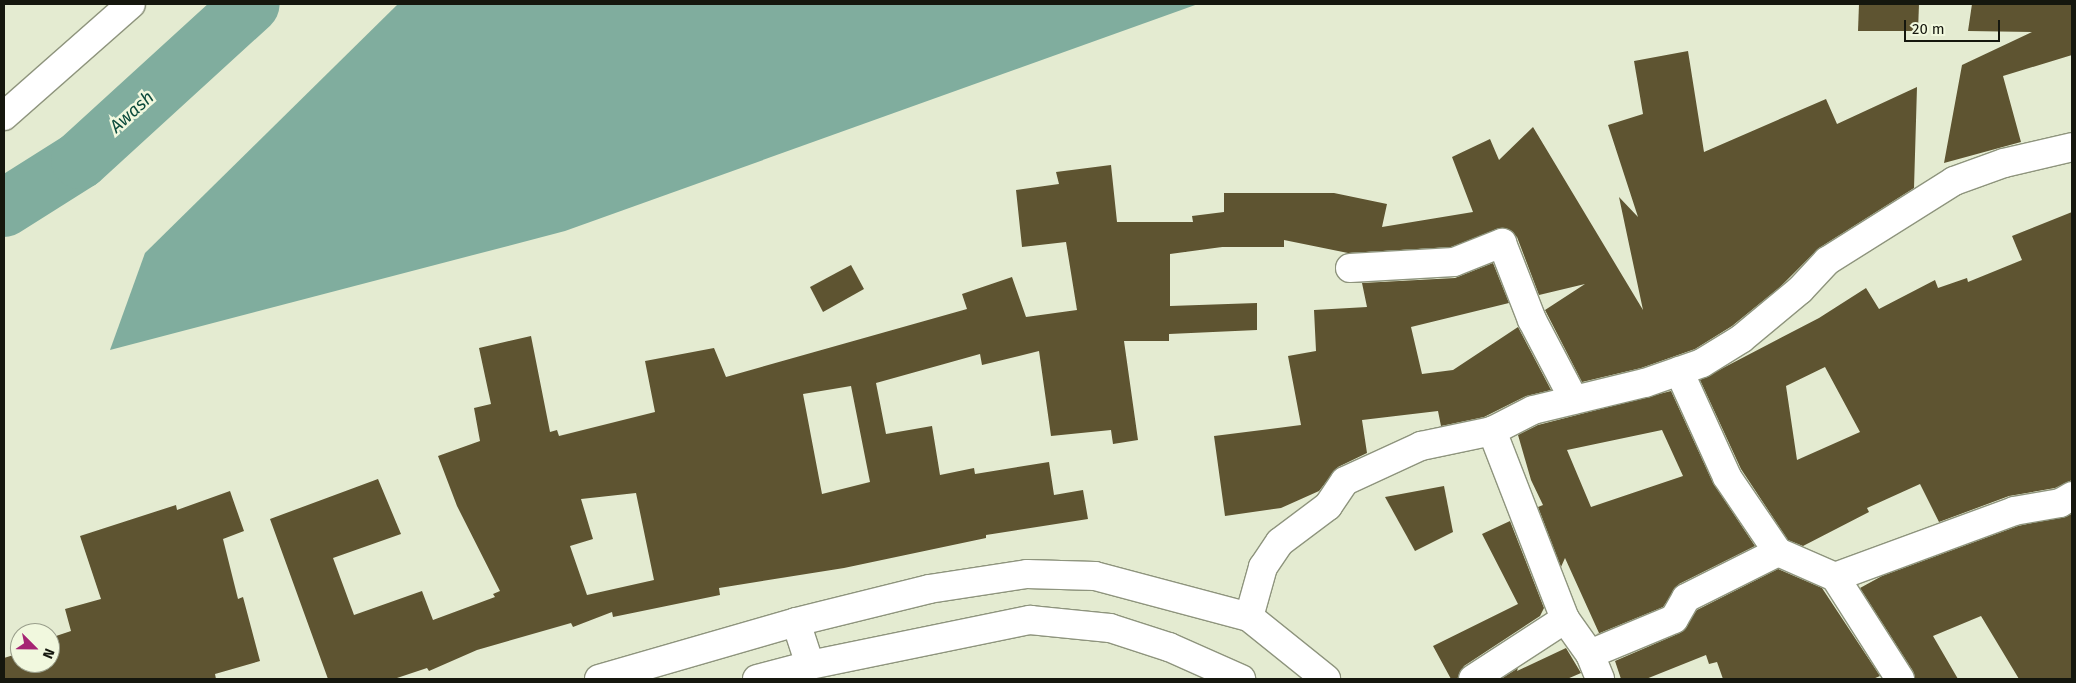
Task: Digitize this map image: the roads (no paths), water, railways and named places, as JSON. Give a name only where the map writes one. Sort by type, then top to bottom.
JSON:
[{"type":"street","points":[[4,116],[131,4]]},
{"type":"street","points":[[1249,617],[1262,567],[1280,542],[1328,506],[1345,482],[1421,446],[1492,431],[1533,410],[1645,383],[1702,363],[1741,339],[1800,290],[1827,261],[1954,181],[2004,163],[2072,147]]},
{"type":"street","points":[[1350,268],[1454,262],[1502,243],[1532,320],[1574,400]]},
{"type":"street","points":[[1679,371],[1728,477],[1778,552],[1836,577],[1900,679]]},
{"type":"street","points":[[1492,431],[1565,619],[1590,654],[1600,679]]},
{"type":"street","points":[[1836,577],[2014,511],[2060,503],[2072,496]]},
{"type":"street","points":[[1590,654],[1674,619],[1686,598],[1778,552]]},
{"type":"street","points":[[599,679],[796,622],[929,588],[1027,574],[1095,576],[1249,617],[1326,679]]},
{"type":"street","points":[[1473,679],[1565,619]]},
{"type":"street","points":[[757,679],[810,665],[1030,620],[1110,628],[1169,647],[1241,679]]},
{"type":"street","points":[[796,622],[810,665]]},
{"type":"water","points":[[398,4],[1198,4],[565,231],[110,350],[145,253]]},
{"type":"waterway","name":"Awash","points":[[4,208],[80,160],[251,4]]}]
